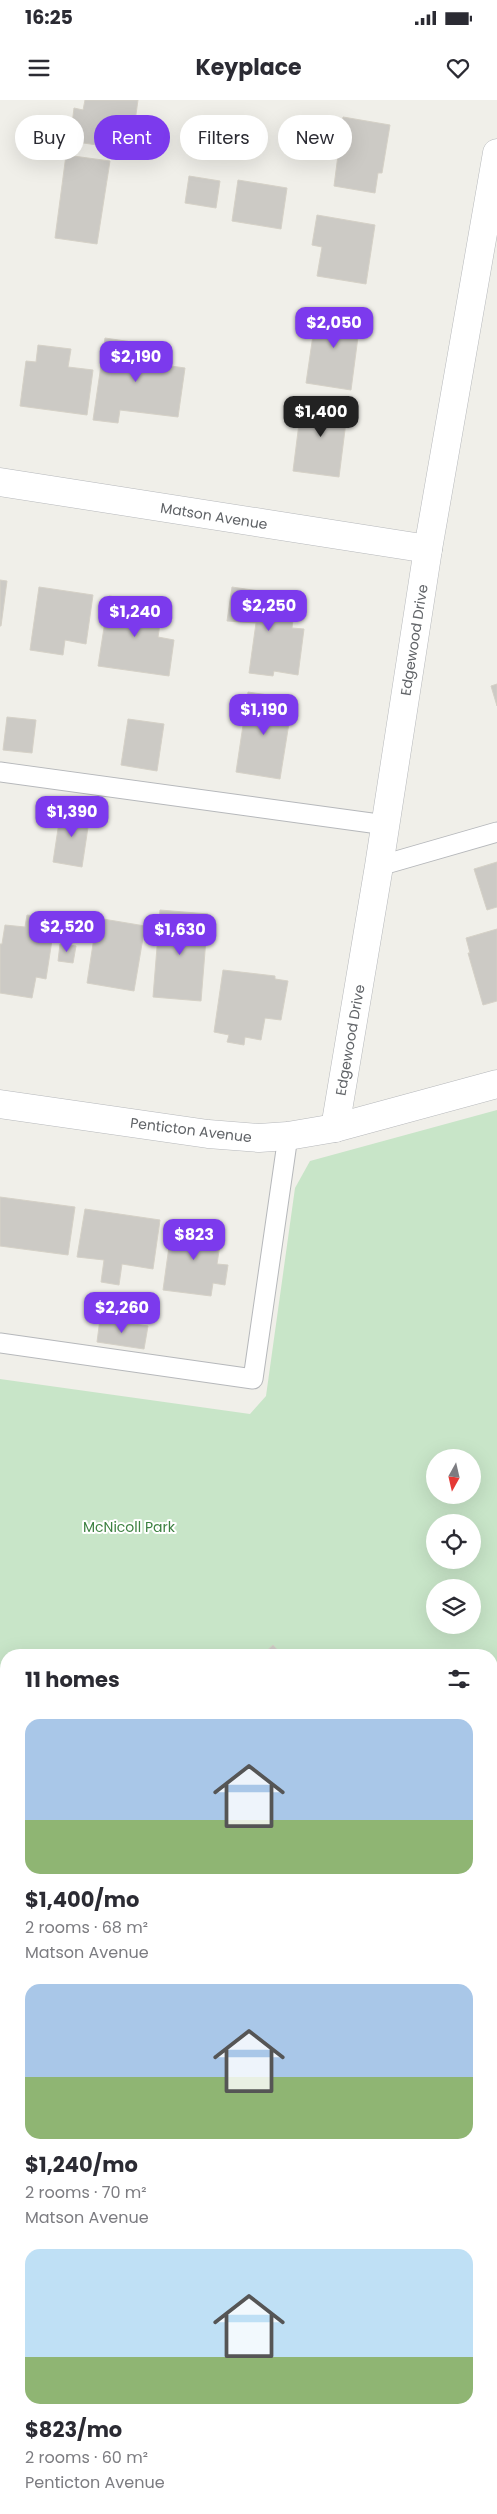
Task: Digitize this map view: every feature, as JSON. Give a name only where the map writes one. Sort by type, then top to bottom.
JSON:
[{"type":"street","name":"Edgewood Drive","points":[[335,1128],[386,825],[428,549],[497,153]]},
{"type":"street","name":"Matson Avenue","points":[[0,482],[428,549]]},
{"type":"street","name":"Penticton Avenue","points":[[0,1104],[208,1134],[258,1138],[288,1136],[335,1128],[497,1084]]},
{"type":"lane","points":[[0,772],[386,825]]},
{"type":"lane","points":[[379,866],[497,832]]},
{"type":"lane","points":[[0,1343],[253,1379],[288,1136]]},
{"type":"green space","name":"McNicoll Park","points":[[497,1110],[497,1649],[0,1649],[0,1379],[250,1414],[266,1396],[295,1188],[310,1161]]},
{"type":"building","points":[[85,100],[138,100],[136,115],[94,115],[94,145],[84,143],[84,115],[73,115],[74,108],[83,110]]},
{"type":"building","points":[[352,119],[390,125],[382,173],[378,173],[375,193],[334,186],[337,160],[352,160]]},
{"type":"building","points":[[84,157],[110,161],[97,244],[55,238],[65,160],[84,160]]},
{"type":"building","points":[[189,176],[220,181],[216,208],[185,203]]},
{"type":"building","points":[[238,180],[287,188],[281,229],[232,221]]},
{"type":"building","points":[[317,215],[375,225],[366,284],[317,276],[322,247],[312,245]]},
{"type":"building","points":[[317,308],[361,314],[351,390],[306,383]]},
{"type":"building","points":[[105,338],[152,345],[150,363],[185,368],[178,417],[120,410],[118,423],[93,420]]},
{"type":"building","points":[[38,345],[71,349],[68,367],[93,370],[87,415],[20,406],[26,361],[36,362]]},
{"type":"building","points":[[302,400],[348,406],[339,477],[293,471]]},
{"type":"building","points":[[0,580],[7,581],[1,626],[0,626]]},
{"type":"building","points":[[39,587],[93,595],[86,644],[65,640],[63,655],[30,650]]},
{"type":"building","points":[[232,587],[266,592],[265,600],[295,603],[292,628],[304,629],[298,675],[274,671],[273,676],[249,673],[256,623],[227,621]]},
{"type":"building","points":[[109,596],[163,604],[158,637],[174,640],[169,676],[98,666]]},
{"type":"building","points":[[497,684],[497,706],[491,686]]},
{"type":"building","points":[[248,692],[288,698],[285,717],[290,717],[280,779],[236,772]]},
{"type":"building","points":[[7,717],[36,720],[32,753],[3,750]]},
{"type":"building","points":[[128,719],[164,724],[157,771],[121,765]]},
{"type":"building","points":[[61,809],[90,814],[82,867],[53,862]]},
{"type":"building","points":[[497,862],[497,907],[487,910],[474,869]]},
{"type":"building","points":[[160,910],[208,914],[201,1001],[153,997]]},
{"type":"building","points":[[27,915],[61,919],[58,941],[52,940],[46,979],[36,977],[32,998],[0,993],[0,944],[2,944],[5,925],[25,927]]},
{"type":"building","points":[[97,918],[145,926],[134,991],[87,983]]},
{"type":"building","points":[[497,929],[497,1001],[483,1005],[468,953],[470,953],[466,938]]},
{"type":"building","points":[[60,944],[76,946],[73,963],[58,961]]},
{"type":"building","points":[[223,970],[275,976],[275,979],[288,981],[281,1020],[265,1018],[261,1040],[245,1037],[244,1045],[227,1042],[229,1035],[214,1032]]},
{"type":"building","points":[[0,1197],[75,1207],[68,1255],[0,1246]]},
{"type":"building","points":[[85,1209],[160,1220],[153,1269],[122,1264],[119,1285],[101,1282],[104,1260],[77,1257]]},
{"type":"building","points":[[172,1225],[222,1231],[217,1264],[228,1265],[225,1285],[213,1283],[211,1296],[163,1290]]},
{"type":"building","points":[[100,1319],[148,1326],[144,1349],[97,1342]]},
{"type":"building","points":[[273,1645],[277,1649],[269,1649]]}]
